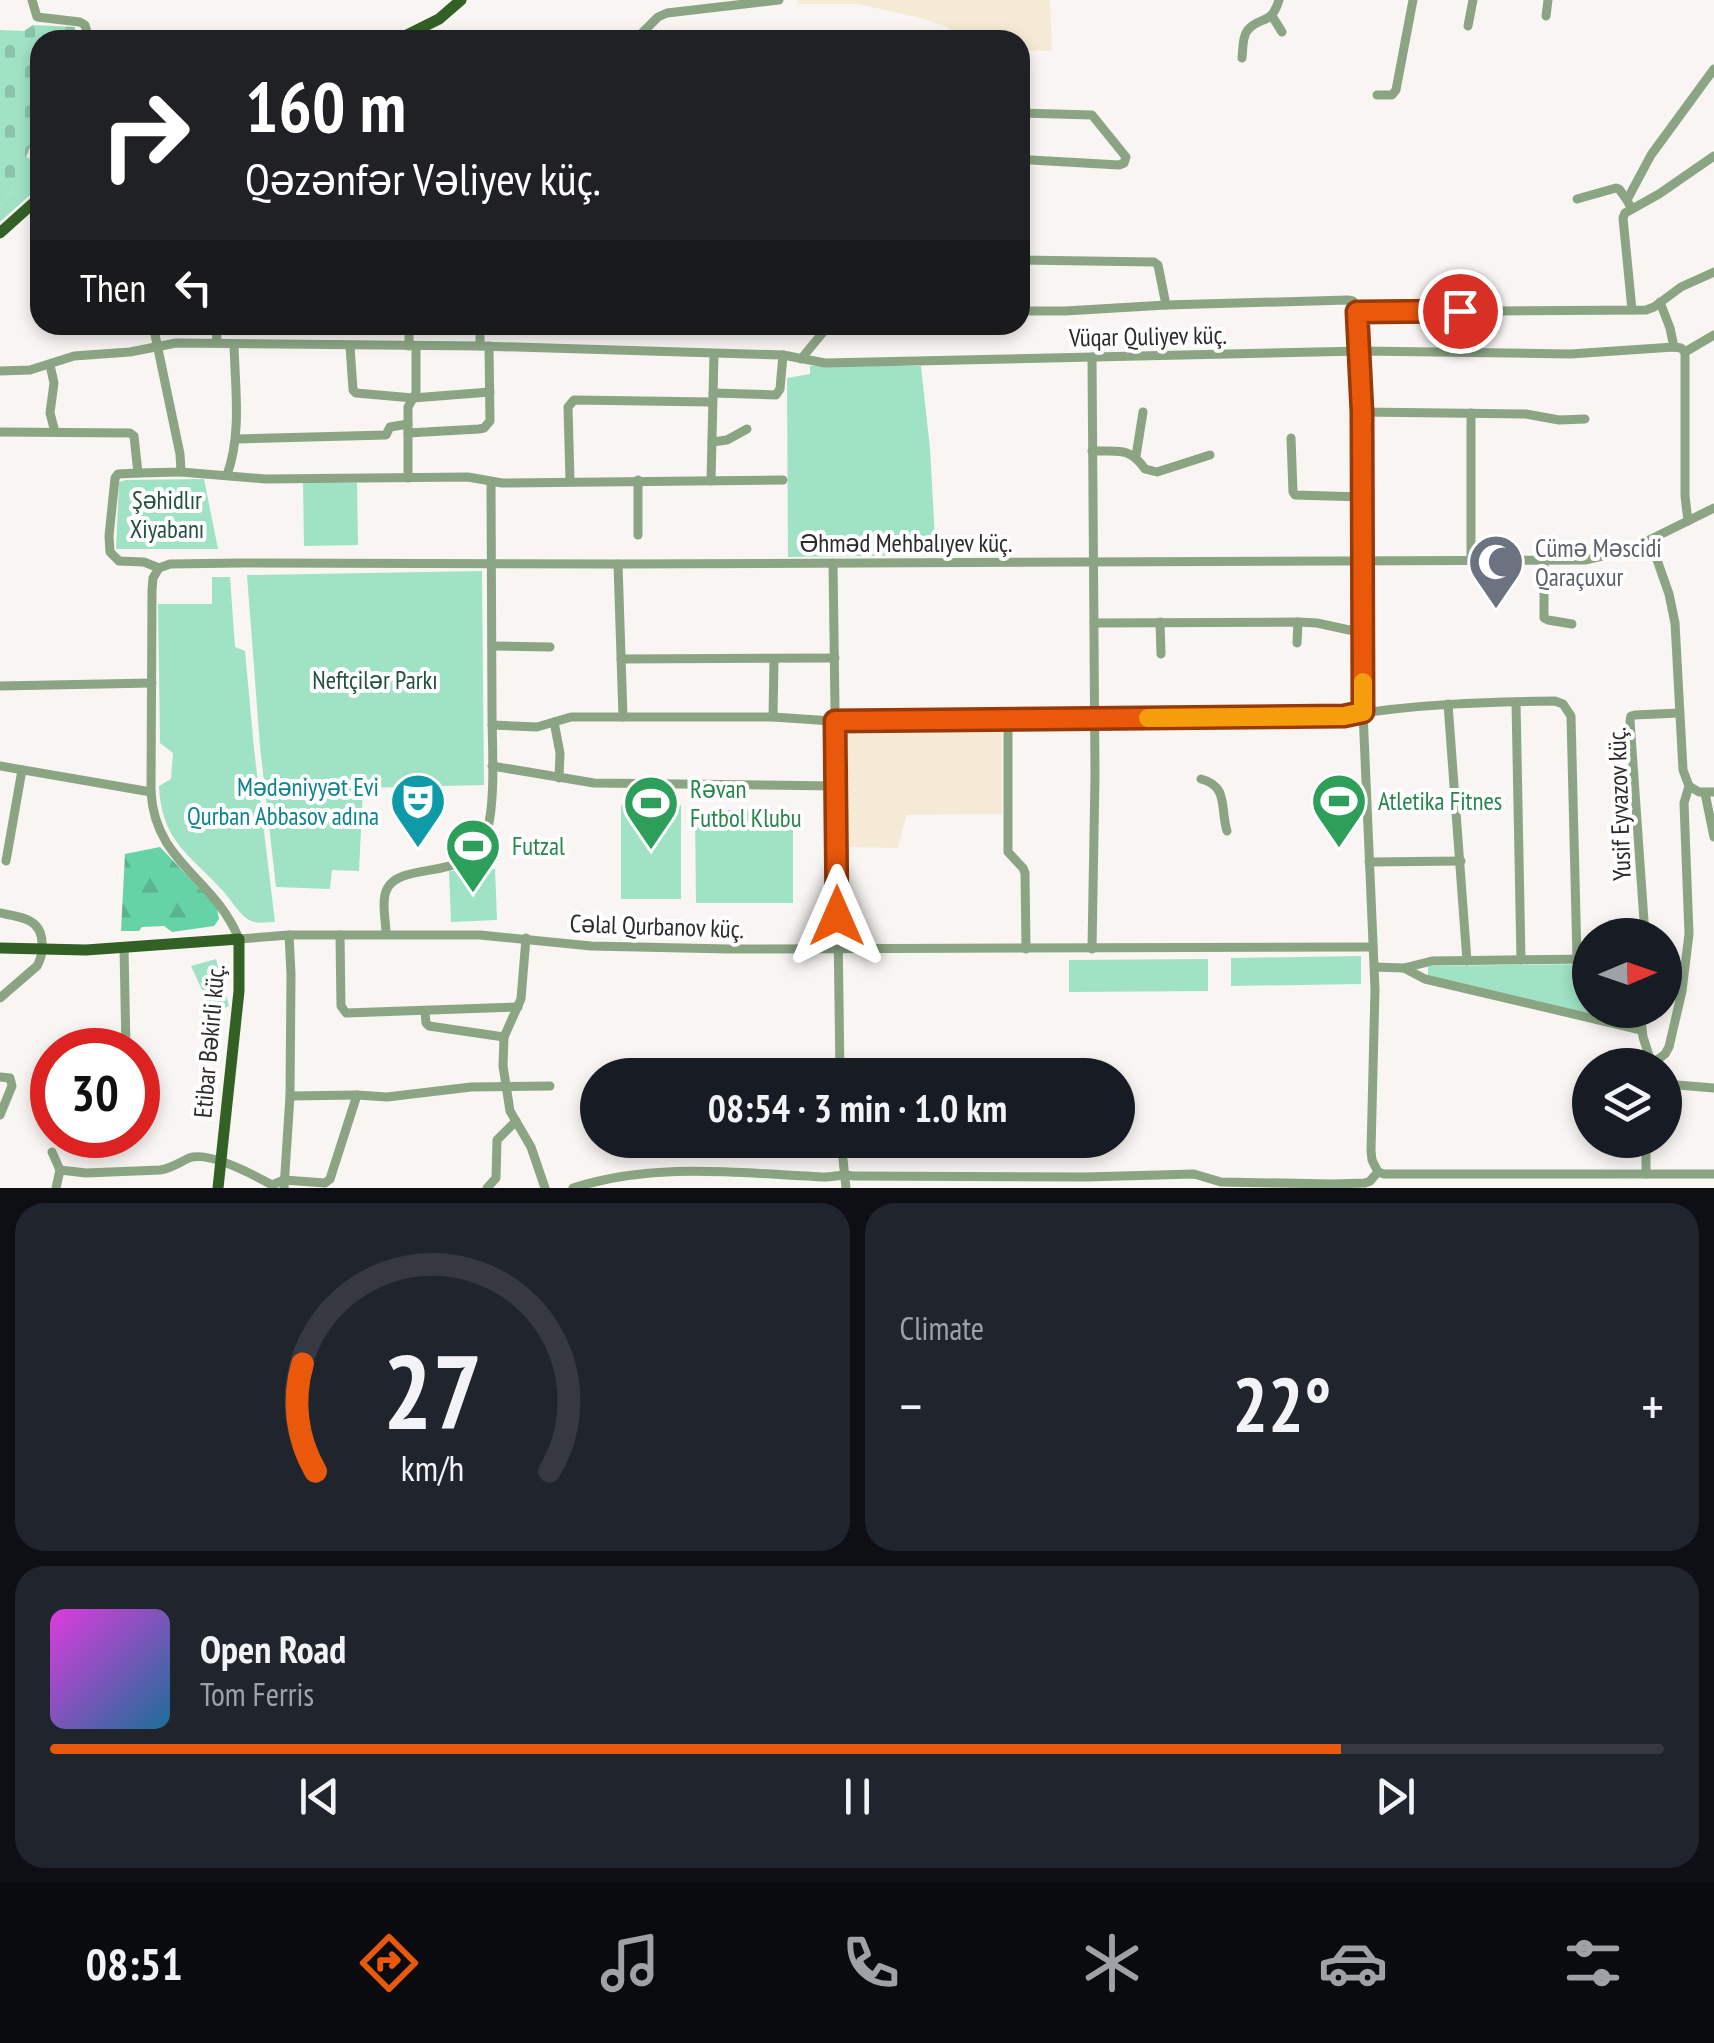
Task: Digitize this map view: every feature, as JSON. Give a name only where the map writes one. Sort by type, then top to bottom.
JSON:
[{"type":"main road","points":[[424,28],[452,0]]},
{"type":"main road","points":[[420,30],[461,0]]},
{"type":"main road","points":[[0,233],[30,206]]},
{"type":"main road","points":[[0,948],[124,947],[239,938]]},
{"type":"main road","name":"Etibar Bəkirli küç.","points":[[218,1188],[239,991],[239,938]]},
{"type":"street","points":[[32,0],[37,17],[80,22],[87,30]]},
{"type":"street","points":[[644,30],[667,13],[779,0]]},
{"type":"street","points":[[1242,58],[1248,30],[1272,16],[1278,0]]},
{"type":"street","points":[[1378,95],[1392,95],[1396,90],[1413,0]]},
{"type":"street","points":[[1468,26],[1474,0]]},
{"type":"street","points":[[1546,16],[1548,0]]},
{"type":"street","points":[[1272,16],[1282,32]]},
{"type":"street","points":[[1632,310],[1623,218],[1651,154],[1714,69]]},
{"type":"street","points":[[1030,113],[1092,116],[1126,157],[1119,165],[1031,160]]},
{"type":"street","points":[[1630,204],[1659,194],[1714,156]]},
{"type":"street","points":[[1577,199],[1616,188],[1630,204]]},
{"type":"street","points":[[1030,260],[1154,262],[1158,265],[1166,305]]},
{"type":"street","points":[[1357,312],[1646,310],[1681,287],[1714,272]]},
{"type":"street","points":[[1030,311],[1353,301],[1360,351],[1363,712],[1375,967],[1371,1151],[1378,1172],[1714,1174]]},
{"type":"street","points":[[1660,302],[1674,347]]},
{"type":"street","points":[[155,335],[181,472]]},
{"type":"street","points":[[216,335],[216,344]]},
{"type":"street","points":[[408,478],[408,407],[416,386],[410,335]]},
{"type":"street","points":[[236,438],[386,435],[394,426],[484,428],[490,421],[490,392],[482,335]]},
{"type":"street","points":[[800,358],[821,335]]},
{"type":"street","points":[[1688,521],[1685,352],[1714,335]]},
{"type":"street","name":"Vüqar Quliyev küç.","points":[[0,372],[30,370],[74,356],[130,352],[176,343],[485,346],[783,355],[825,363],[1360,351],[1570,354],[1674,347],[1685,352]]},
{"type":"street","points":[[227,476],[236,438],[234,344]]},
{"type":"street","points":[[350,346],[352,390],[356,392],[414,398],[490,392]]},
{"type":"street","points":[[711,480],[714,354]]},
{"type":"street","points":[[570,481],[568,408],[574,400],[776,395],[783,355]]},
{"type":"street","points":[[1092,357],[1092,949]]},
{"type":"street","points":[[50,365],[54,383],[50,412],[55,432]]},
{"type":"street","points":[[1136,456],[1143,412]]},
{"type":"street","points":[[1362,412],[1526,414],[1584,420]]},
{"type":"street","points":[[1471,413],[1471,561]]},
{"type":"street","points":[[712,442],[727,440],[748,429]]},
{"type":"street","points":[[0,432],[130,434],[136,440],[138,473]]},
{"type":"street","points":[[1291,438],[1296,496],[1362,497]]},
{"type":"street","points":[[1092,451],[1136,456],[1145,469],[1157,472],[1210,455]]},
{"type":"street","points":[[159,568],[148,563],[119,561],[110,552],[118,474],[181,472],[265,479],[468,477],[491,482],[783,480]]},
{"type":"street","points":[[638,480],[638,535]]},
{"type":"street","points":[[386,934],[388,887],[408,874],[454,866],[471,856],[483,843],[490,817],[491,482]]},
{"type":"street","name":"Əhməd Mehbalıyev küç.","points":[[159,568],[194,563],[1598,559],[1629,550],[1714,508]]},
{"type":"street","points":[[1650,540],[1673,610],[1683,770],[1688,786],[1684,803],[1688,948],[1668,1048]]},
{"type":"street","points":[[1544,560],[1544,618],[1572,624]]},
{"type":"street","points":[[833,563],[840,1058]]},
{"type":"street","points":[[618,564],[623,716]]},
{"type":"street","name":"Etibar Bəkirli küç.","points":[[159,568],[152,590],[154,816],[166,845],[218,901],[239,938]]},
{"type":"street","points":[[1160,622],[1161,654]]},
{"type":"street","points":[[1094,623],[1298,622],[1363,634]]},
{"type":"street","points":[[1297,644],[1298,622]]},
{"type":"street","points":[[492,646],[550,646]]},
{"type":"street","points":[[622,659],[835,658]]},
{"type":"street","points":[[773,717],[774,660]]},
{"type":"street","points":[[0,686],[152,684]]},
{"type":"street","points":[[492,725],[537,726],[570,717],[623,716],[835,721],[1344,716],[1448,704],[1555,701],[1563,704],[1571,716],[1576,918]]},
{"type":"street","points":[[1516,702],[1522,960]]},
{"type":"street","points":[[1448,704],[1467,961]]},
{"type":"street","name":"Yusif Eyvazov küç.","points":[[1644,918],[1630,721],[1635,714],[1679,712]]},
{"type":"street","points":[[1008,719],[1008,852],[1025,874],[1026,949]]},
{"type":"street","points":[[554,722],[560,753],[559,778]]},
{"type":"street","points":[[0,766],[151,792]]},
{"type":"street","points":[[492,766],[594,783],[836,786]]},
{"type":"street","points":[[6,860],[22,770]]},
{"type":"street","points":[[1201,778],[1209,780],[1221,795],[1227,831]]},
{"type":"street","points":[[1688,786],[1710,793],[1714,836]]},
{"type":"street","points":[[1369,862],[1461,861]]},
{"type":"street","points":[[0,913],[35,923],[42,950],[37,966],[0,998]]},
{"type":"street","points":[[340,935],[343,1012],[518,1007]]},
{"type":"street","name":"Cəlal Qurbanov küç.","points":[[239,938],[480,935],[604,946],[838,948],[1374,947]]},
{"type":"street","points":[[284,1184],[290,1096],[289,936]]},
{"type":"street","points":[[526,938],[521,999],[502,1051],[510,1111],[531,1147],[544,1188]]},
{"type":"street","points":[[124,947],[126,1028]]},
{"type":"street","points":[[1375,967],[1404,968],[1432,961],[1572,959]]},
{"type":"street","points":[[1404,968],[1425,979],[1642,1030],[1647,1048]]},
{"type":"street","points":[[425,1011],[429,1026],[504,1037]]},
{"type":"street","points":[[0,1077],[10,1078],[12,1086],[0,1116]]},
{"type":"street","points":[[1682,1085],[1714,1088]]},
{"type":"street","points":[[290,1096],[387,1097],[471,1088],[550,1086]]},
{"type":"street","points":[[60,1170],[171,1168],[194,1158],[221,1162],[272,1184],[328,1182],[357,1094]]},
{"type":"street","points":[[488,1188],[496,1178],[496,1140],[516,1121]]},
{"type":"street","points":[[55,1158],[60,1170],[56,1188]]},
{"type":"street","points":[[842,1158],[846,1188]]},
{"type":"street","points":[[1646,1158],[1646,1174]]},
{"type":"street","points":[[572,1188],[632,1175],[713,1170],[826,1178],[846,1173],[1084,1182],[1194,1174],[1244,1186],[1365,1183],[1378,1172]]},
{"type":"street","points":[[82,1188],[86,1172]]},
{"type":"street","points":[[1632,1175],[1632,1187]]},
{"type":"street","points":[[907,1177],[913,1188]]},
{"type":"street","points":[[818,1188],[826,1178]]},
{"type":"shaded area","points":[[798,0],[1050,0],[1052,51],[1030,50],[1030,30],[950,30],[921,18],[858,4],[798,4]]},
{"type":"shaded area","points":[[1002,726],[1002,814],[906,815],[898,848],[846,847],[847,727]]},
{"type":"green space","points":[[33,25],[75,30],[30,30],[30,147],[12,192],[0,205],[0,30],[24,31]]},
{"type":"green space","points":[[25,156],[30,159],[30,195],[0,222],[0,205],[12,192]]},
{"type":"green space","points":[[810,366],[921,366],[930,449],[935,539],[932,555],[788,557],[787,378],[810,374]]},
{"type":"green space","name":"Şəhidlır Xiyabanı","points":[[204,479],[218,549],[116,549],[119,482]]},
{"type":"green space","points":[[303,482],[357,483],[358,545],[304,546]]},
{"type":"green space","name":"Neftçilər Parkı","points":[[482,571],[484,785],[363,788],[359,871],[332,870],[330,889],[276,887],[247,575]]},
{"type":"green space","points":[[212,577],[230,577],[235,647],[245,651],[275,922],[254,922],[243,916],[180,846],[161,805],[159,786],[171,779],[173,753],[160,743],[158,604],[212,604]]},
{"type":"green space","name":"Rəvan Futbol Klubu","points":[[621,805],[681,805],[681,899],[621,899]]},
{"type":"green space","points":[[695,810],[793,810],[793,903],[696,903]]},
{"type":"green space","points":[[160,847],[217,907],[219,919],[214,926],[172,932],[164,926],[121,931],[125,854]]},
{"type":"green space","name":"Futzal","points":[[495,869],[497,920],[451,922],[449,871]]},
{"type":"green space","points":[[1361,956],[1361,984],[1231,986],[1231,958]]},
{"type":"green space","points":[[216,959],[229,1006],[213,1014],[191,966]]},
{"type":"green space","points":[[1208,959],[1208,991],[1069,992],[1069,960]]},
{"type":"green space","points":[[1572,964],[1572,1009],[1428,978],[1428,966]]},
{"type":"slow traffic","points":[[1148,718],[1344,716],[1363,712],[1363,682]]},
{"type":"place","name":"Cümə Məscidi Qaraçuxur","points":[[1496,611]]},
{"type":"place","name":"Mədəniyyət Evi Qurban Abbasov adına","points":[[418,850]]},
{"type":"place","name":"Atletika Fitnes","points":[[1339,850]]},
{"type":"place","name":"Rəvan Futbol Klubu","points":[[651,852]]},
{"type":"place","name":"Futzal","points":[[473,895]]},
{"type":"route","points":[[837,916],[835,721],[1344,716],[1363,712],[1362,412],[1357,312],[1460,311]]}]
